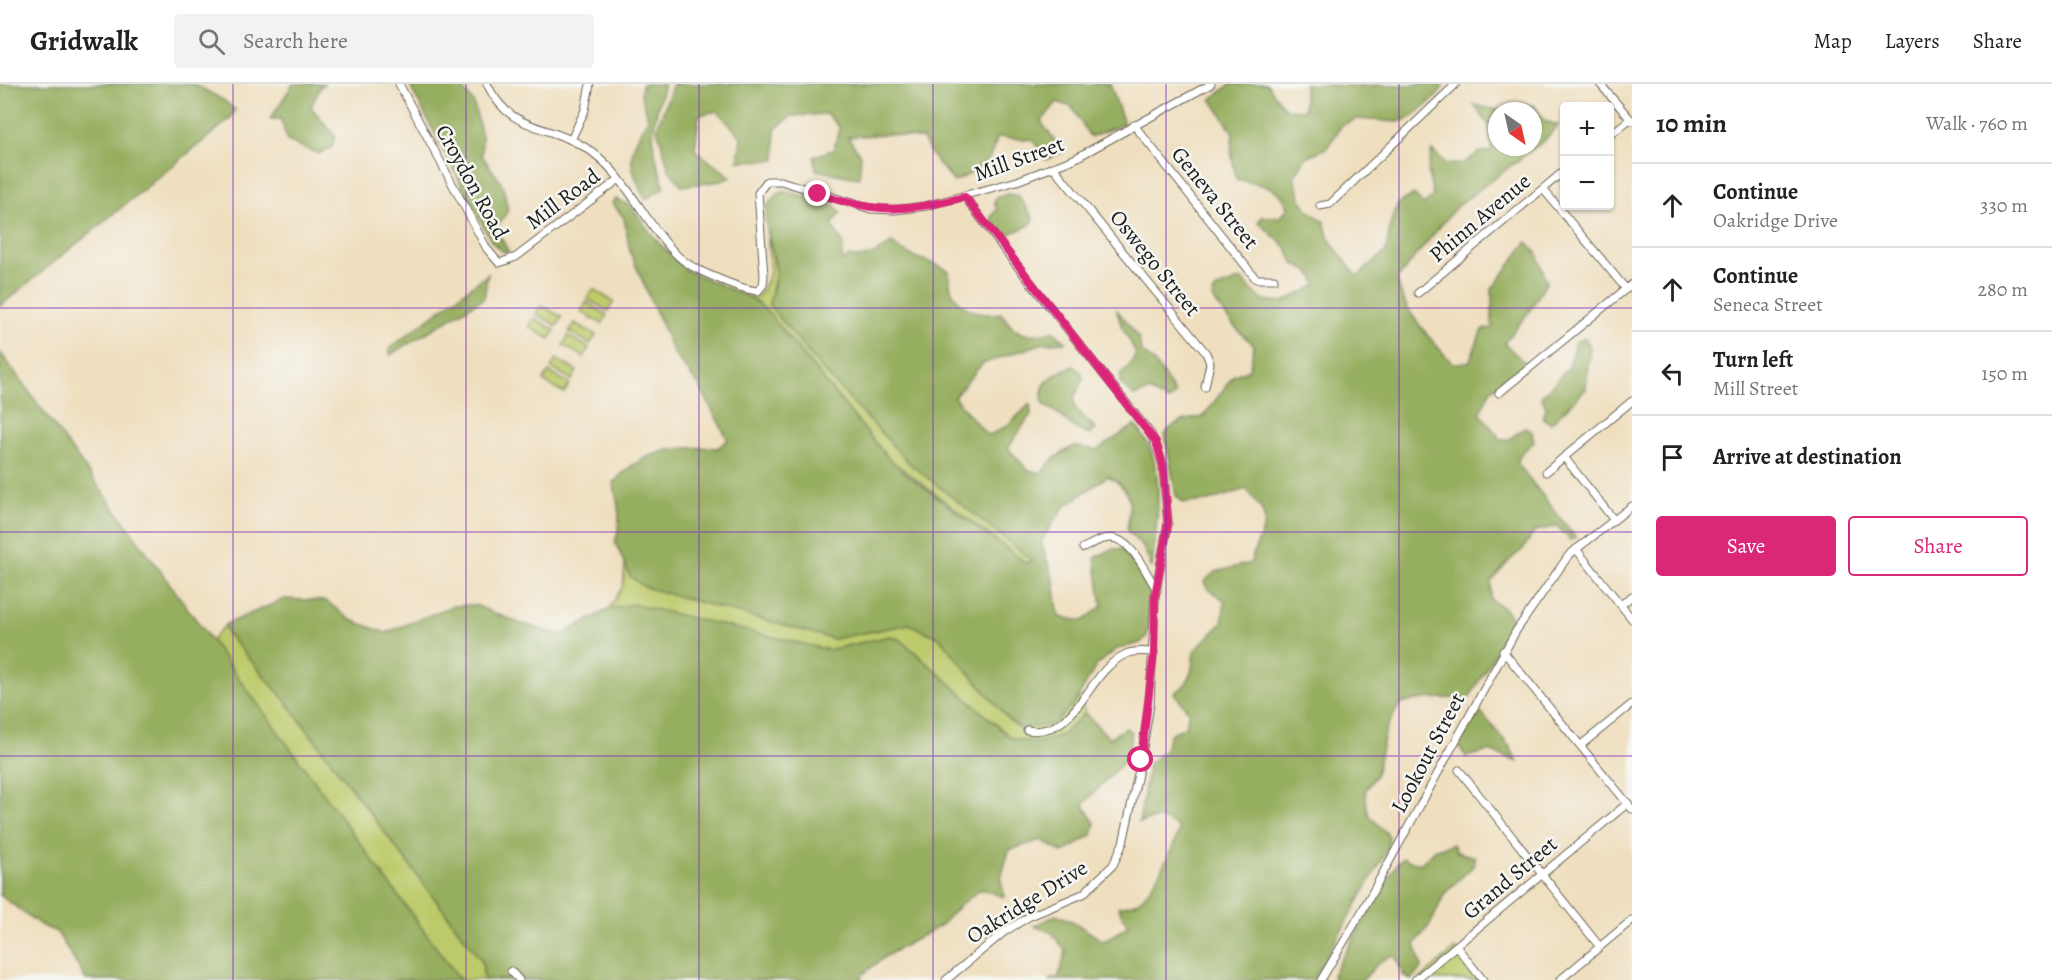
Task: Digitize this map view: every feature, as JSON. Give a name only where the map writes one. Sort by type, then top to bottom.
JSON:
[{"type":"street","name":"Croydon Road","points":[[399,84],[487,249],[499,263]]},
{"type":"street","points":[[487,84],[497,102],[512,117],[530,127],[571,140],[592,152],[618,180]]},
{"type":"street","points":[[571,140],[585,110],[590,84]]},
{"type":"street","name":"Mill Street","points":[[618,180],[657,233],[680,258],[725,282],[758,291],[763,285],[764,276],[758,193],[767,181],[781,181],[871,209],[894,210],[926,206],[965,197],[1054,168],[1211,84]]},
{"type":"street","points":[[1320,206],[1330,204],[1455,84]]},
{"type":"street","points":[[1600,84],[1631,120],[1614,132]]},
{"type":"street","name":"Geneva Street","points":[[1134,125],[1256,279],[1274,279]]},
{"type":"street","name":"Oswego Street","points":[[1054,168],[1206,353],[1210,363],[1204,387]]},
{"type":"street","name":"Phinn Avenue","points":[[1418,293],[1560,174]]},
{"type":"street","name":"Mill Road","points":[[499,263],[516,257],[618,180]]},
{"type":"street","points":[[1499,393],[1629,286],[1543,189]]},
{"type":"street","name":"Oakridge Drive","points":[[946,980],[1004,932],[1030,916],[1083,894],[1113,865],[1127,829],[1141,760],[1154,652],[1157,590],[1168,523],[1167,495],[1160,452],[1146,428],[1005,252],[965,197]]},
{"type":"street","points":[[1546,472],[1632,401]]},
{"type":"street","points":[[1564,457],[1614,520]]},
{"type":"street","name":"Lookout Street","points":[[1321,980],[1394,853],[1503,651],[1544,589],[1576,549],[1632,506]]},
{"type":"street","points":[[1083,548],[1105,538],[1114,537],[1124,542],[1157,590]]},
{"type":"street","points":[[1576,549],[1632,619]]},
{"type":"street","points":[[1621,605],[1632,596]]},
{"type":"street","points":[[1503,651],[1630,806]]},
{"type":"street","points":[[1026,730],[1040,732],[1055,728],[1110,667],[1127,654],[1154,652]]},
{"type":"street","points":[[1581,746],[1632,704]]},
{"type":"street","points":[[1459,770],[1600,947]]},
{"type":"street","name":"Grand Street","points":[[1415,980],[1542,874],[1630,806]]},
{"type":"street","points":[[1565,979],[1632,920]]},
{"type":"street","points":[[1456,946],[1482,980]]},
{"type":"street","points":[[511,971],[519,980]]},
{"type":"green space","points":[[0,84],[194,84],[225,101],[235,110],[229,120],[0,306]]},
{"type":"green space","points":[[293,84],[325,84],[321,86],[311,107],[335,136],[332,147],[319,154],[287,141],[281,119],[270,119]]},
{"type":"green space","points":[[409,84],[458,84],[473,101],[482,136],[482,156],[503,185],[508,210],[496,229],[509,252],[501,251],[491,241]]},
{"type":"green space","points":[[642,84],[664,84],[656,113],[653,136],[656,158],[665,187],[646,199],[632,167],[633,150],[648,118],[641,95]]},
{"type":"green space","points":[[673,84],[1110,84],[1124,124],[1090,137],[1072,107],[1057,102],[1041,122],[1063,151],[1046,160],[1033,140],[998,137],[986,166],[954,182],[932,156],[923,139],[889,134],[848,137],[861,156],[859,178],[816,170],[814,156],[833,150],[840,128],[827,114],[792,116],[775,129],[776,160],[738,161],[741,137],[717,111],[699,115],[695,150],[731,177],[722,181],[682,186],[669,170],[657,128]]},
{"type":"green space","points":[[1231,84],[1267,84],[1285,109],[1304,110],[1304,84],[1345,86],[1436,84],[1443,87],[1436,97],[1412,117],[1398,122],[1357,119],[1342,125],[1327,148],[1306,157],[1294,177],[1302,202],[1308,210],[1324,222],[1329,239],[1357,277],[1386,251],[1391,222],[1398,204],[1414,194],[1423,205],[1433,196],[1428,170],[1432,150],[1446,164],[1462,164],[1480,152],[1488,151],[1488,156],[1524,156],[1456,207],[1397,279],[1411,314],[1436,345],[1453,364],[1469,362],[1482,330],[1492,328],[1492,289],[1527,242],[1537,254],[1547,282],[1528,313],[1504,343],[1526,364],[1525,369],[1491,390],[1480,413],[1501,440],[1510,439],[1525,427],[1531,430],[1534,441],[1520,455],[1517,463],[1576,538],[1570,540],[1557,526],[1535,531],[1523,549],[1491,582],[1491,600],[1505,609],[1514,622],[1469,698],[1426,699],[1400,704],[1386,729],[1376,775],[1365,791],[1368,814],[1389,836],[1387,851],[1313,980],[1048,980],[1058,978],[1066,952],[1052,933],[1034,926],[1056,915],[1075,923],[1104,941],[1128,926],[1118,907],[1135,903],[1143,897],[1168,856],[1179,828],[1160,819],[1139,823],[1149,763],[1164,752],[1170,734],[1185,727],[1189,712],[1174,693],[1188,681],[1194,651],[1222,623],[1225,601],[1207,588],[1204,582],[1215,572],[1251,563],[1264,525],[1262,511],[1246,489],[1209,501],[1184,503],[1176,496],[1165,435],[1177,424],[1203,417],[1234,375],[1249,370],[1254,345],[1226,317],[1212,297],[1215,289],[1241,279],[1262,300],[1283,302],[1317,285],[1311,273],[1293,263],[1287,248],[1258,222],[1262,217],[1281,217],[1288,208],[1285,200],[1274,190],[1260,184],[1236,179],[1231,151],[1233,132],[1211,99]]},
{"type":"green space","points":[[1474,105],[1488,108],[1488,124]]},
{"type":"green space","points":[[1542,118],[1544,121],[1558,125],[1542,142]]},
{"type":"green space","points":[[785,191],[833,204],[841,212],[832,225],[843,243],[842,261],[850,256],[872,255],[892,243],[914,257],[949,271],[950,284],[956,298],[973,311],[987,314],[1001,313],[1013,327],[1023,334],[1054,331],[1066,342],[1044,343],[982,364],[954,397],[985,433],[990,435],[1008,425],[1030,404],[1031,414],[1008,448],[1028,470],[1041,473],[1054,458],[1074,446],[1097,450],[1135,425],[1146,441],[1153,457],[1158,493],[1152,568],[1144,549],[1127,530],[1129,505],[1126,492],[1108,476],[1064,507],[1041,541],[1054,581],[1059,617],[1083,621],[1102,606],[1095,558],[1112,549],[1123,549],[1151,589],[1147,636],[1140,643],[1117,649],[1096,666],[1075,703],[1052,725],[1020,728],[1009,720],[940,638],[909,624],[833,639],[644,587],[630,576],[615,542],[619,513],[613,484],[635,464],[660,452],[687,448],[717,448],[728,440],[700,387],[674,354],[630,252],[624,218],[612,203],[616,199],[630,205],[657,241],[686,270],[749,297],[766,310],[888,458],[906,474],[1026,563],[1032,560],[909,463],[821,368],[769,305],[776,272],[766,216],[768,206],[774,197]]},
{"type":"green space","points":[[1008,194],[1019,196],[1034,220],[1030,225],[1010,234],[997,230],[991,217],[997,209],[994,203],[997,197]]},
{"type":"green space","points":[[767,232],[776,272],[769,305],[821,368],[909,463],[1033,560],[1026,563],[888,458],[766,310],[749,297],[759,296],[770,273]]},
{"type":"green space","points":[[488,274],[484,298],[390,355],[390,348]]},
{"type":"green space","points":[[593,289],[614,302],[608,311],[587,299]]},
{"type":"green space","points":[[586,302],[607,315],[602,324],[581,312]]},
{"type":"green space","points":[[541,305],[562,317],[557,326],[536,314]]},
{"type":"green space","points":[[1117,310],[1139,338],[1141,351],[1156,365],[1175,394],[1169,401],[1149,391],[1134,396],[1120,383],[1121,373],[1130,365],[1136,354],[1120,322]]},
{"type":"green space","points":[[534,318],[555,330],[550,339],[529,327]]},
{"type":"green space","points":[[575,323],[596,335],[590,344],[569,332]]},
{"type":"green space","points":[[568,336],[589,348],[584,357],[563,345]]},
{"type":"green space","points":[[1585,338],[1590,346],[1586,389],[1551,423],[1542,418],[1546,407],[1541,397],[1569,367],[1575,342]]},
{"type":"green space","points":[[0,352],[460,980],[86,980],[57,932],[42,926],[0,895]]},
{"type":"green space","points":[[556,359],[577,371],[572,380],[551,368]]},
{"type":"green space","points":[[1073,366],[1081,372],[1083,379],[1074,398],[1075,408],[1096,429],[1089,435],[1045,406],[1042,398],[1042,391],[1048,380]]},
{"type":"green space","points":[[549,372],[570,384],[564,393],[543,381]]},
{"type":"green space","points":[[625,564],[630,576],[833,639],[909,624],[940,638],[1009,720],[1020,728],[1075,703],[1079,696],[1085,713],[1062,735],[1037,743],[1011,738],[901,640],[890,636],[829,650],[632,605],[609,609],[623,586]]},
{"type":"green space","points":[[284,599],[326,601],[351,620],[386,633],[452,606],[475,605],[519,623],[561,635],[609,609],[632,604],[829,650],[890,636],[901,640],[1011,738],[1037,743],[1062,735],[1085,713],[1109,738],[1126,728],[1132,732],[1127,759],[1083,804],[1095,823],[1092,835],[1063,853],[1041,840],[1009,850],[1001,878],[1004,897],[981,889],[958,907],[940,926],[886,956],[862,975],[861,980],[484,980],[482,961],[284,699],[226,632],[226,624]]},
{"type":"green space","points":[[226,624],[226,632],[284,699],[482,961],[484,980],[460,980],[210,642]]},
{"type":"green space","points":[[1480,711],[1509,746],[1518,762],[1489,751],[1466,757],[1458,745]]},
{"type":"green space","points":[[1453,844],[1457,852],[1476,857],[1473,866],[1445,893],[1431,923],[1415,944],[1422,967],[1411,980],[1404,976],[1394,954],[1379,962],[1363,980],[1335,980],[1332,975],[1398,862],[1403,858],[1420,864],[1436,849]]},
{"type":"green space","points":[[1455,949],[1479,980],[1419,980]]},
{"type":"route","points":[[818,194],[871,209],[894,210],[926,206],[965,197],[1005,252],[1156,442],[1163,465],[1168,523],[1155,596],[1150,704],[1141,760]]}]
